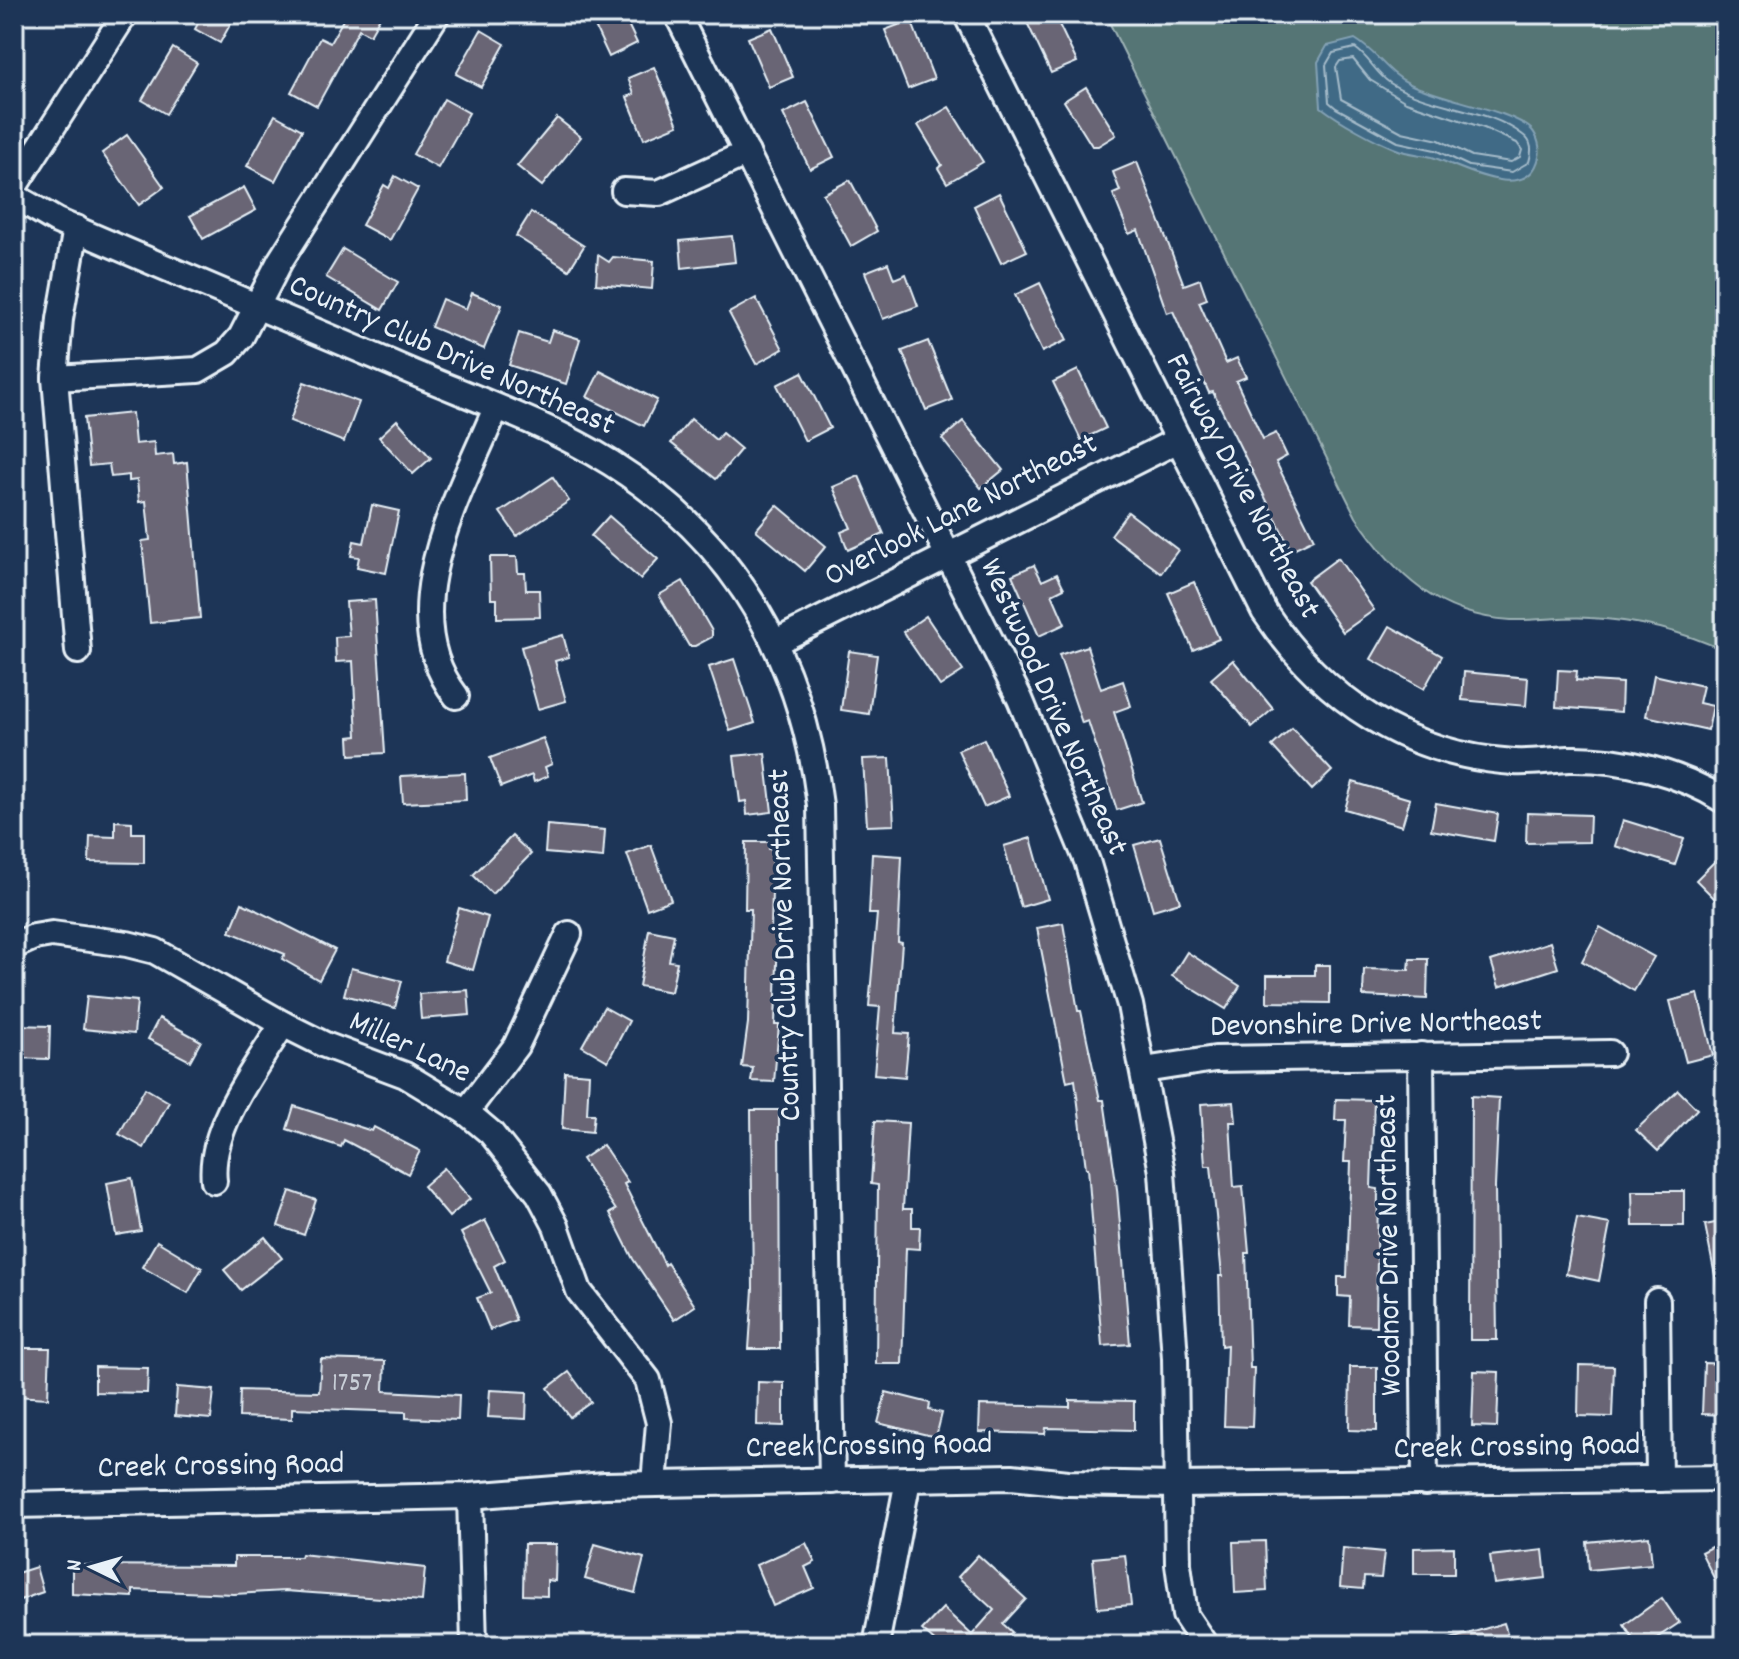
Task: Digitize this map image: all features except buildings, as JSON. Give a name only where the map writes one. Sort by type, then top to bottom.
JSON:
[{"type":"street","points":[[14,187],[125,14]]},
{"type":"street","points":[[55,378],[198,370],[227,353],[241,337],[255,305],[437,14]]},
{"type":"street","name":"Westwood Drive Northeast","points":[[677,14],[1020,699],[1087,861],[1114,945],[1144,1070],[1170,1245],[1181,1594],[1185,1615],[1205,1645]]},
{"type":"street","name":"Fairway Drive Northeast","points":[[966,14],[1264,611],[1285,642],[1318,678],[1366,717],[1424,744],[1475,758],[1517,762],[1605,760],[1639,766],[1673,776],[1725,801]]},
{"type":"street","points":[[624,191],[659,193],[747,153]]},
{"type":"street","name":"Country Club Drive Northeast","points":[[14,196],[76,228],[496,408],[609,462],[663,501],[714,550],[741,583],[776,642],[805,720],[820,805],[832,1481]]},
{"type":"street","points":[[76,228],[60,319],[55,378],[78,651]]},
{"type":"street","points":[[456,696],[435,662],[430,640],[433,576],[441,543],[496,408]]},
{"type":"street","name":"Overlook Lane Northeast","points":[[776,642],[1178,440]]},
{"type":"street","name":"Miller Lane","points":[[14,946],[52,934],[155,951],[325,1045],[405,1075],[466,1112],[491,1133],[539,1194],[556,1226],[579,1291],[648,1380],[659,1423],[654,1484]]},
{"type":"street","points":[[466,1112],[516,1046],[569,934]]},
{"type":"street","points":[[214,1181],[214,1153],[220,1132],[283,1024]]},
{"type":"street","name":"Devonshire Drive Northeast","points":[[1144,1070],[1215,1059],[1610,1053]]},
{"type":"street","name":"Woodnor Drive Northeast","points":[[1421,1055],[1425,1483]]},
{"type":"street","points":[[1657,1301],[1659,1479]]},
{"type":"street","name":"Creek Crossing Road","points":[[14,1505],[470,1496],[654,1484],[1012,1477],[1068,1483],[1177,1485],[1725,1478]]},
{"type":"street","points":[[876,1645],[908,1480]]},
{"type":"street","points":[[470,1496],[474,1645]]},
{"type":"green space","points":[[1105,14],[1725,14],[1725,651],[1676,632],[1625,621],[1485,617],[1440,601],[1421,589],[1386,557],[1356,517]]},
{"type":"water","points":[[1355,39],[1410,84],[1491,110],[1531,129],[1540,150],[1532,171],[1521,179],[1507,181],[1474,173],[1387,145],[1321,107],[1318,62],[1327,46]]}]
